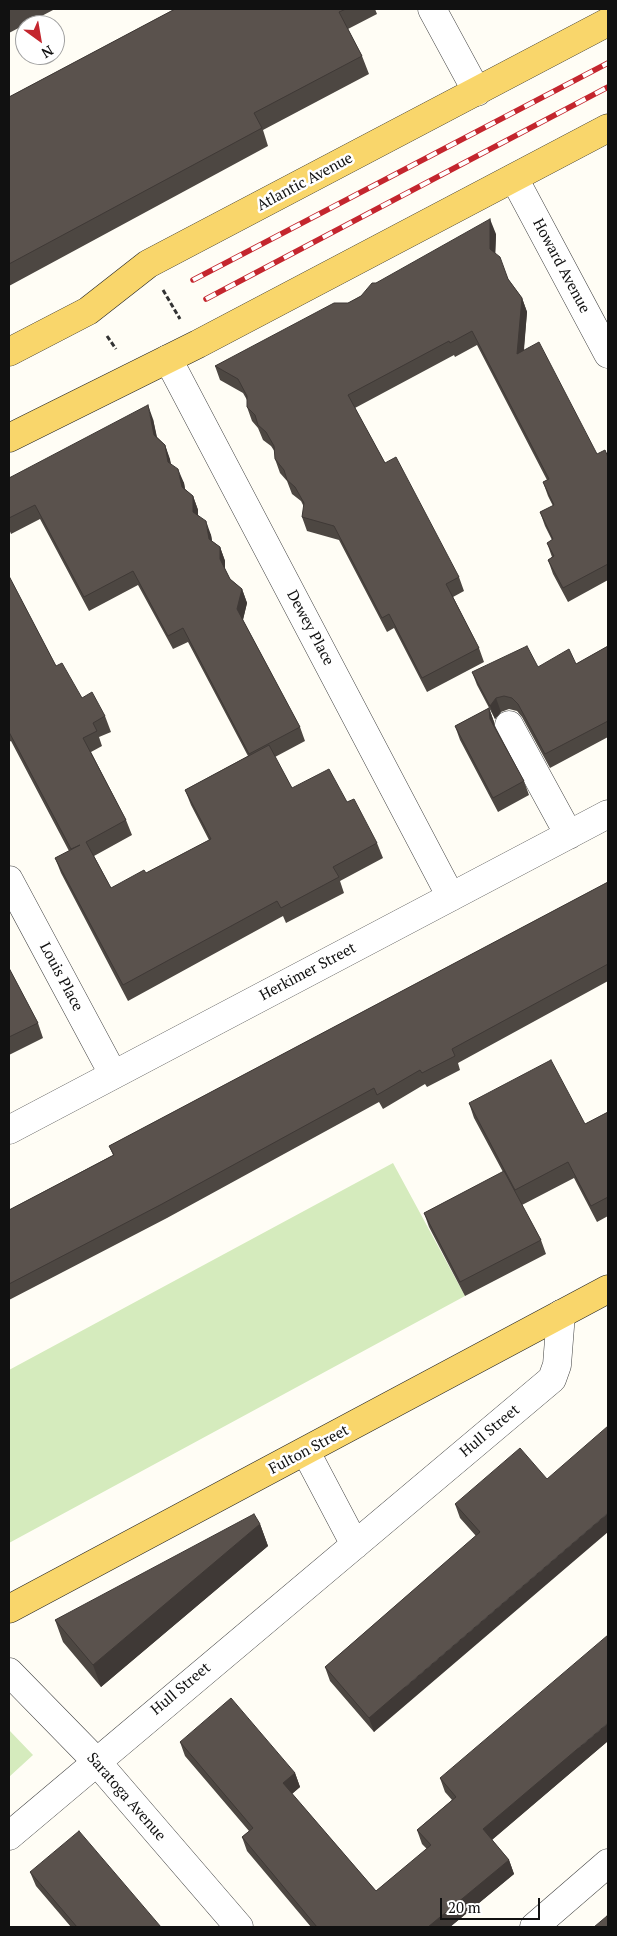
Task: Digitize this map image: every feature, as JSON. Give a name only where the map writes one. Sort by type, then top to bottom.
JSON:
[{"type":"main road","name":"Atlantic Avenue","points":[[9,352],[88,311],[148,264],[608,22]]},
{"type":"main road","points":[[9,438],[168,359],[608,128]]},
{"type":"main road","name":"Fulton Street","points":[[9,1609],[148,1533],[306,1452],[608,1289]]},
{"type":"street","points":[[432,9],[476,92]]},
{"type":"street","name":"Howard Avenue","points":[[514,178],[608,354]]},
{"type":"street","name":"Dewey Place","points":[[168,359],[451,897]]},
{"type":"street","points":[[509,725],[569,835]]},
{"type":"street","name":"Herkimer Street","points":[[9,1130],[608,814]]},
{"type":"street","name":"Louis Place","points":[[9,880],[113,1074]]},
{"type":"street","name":"Hull Street","points":[[9,1836],[552,1379],[557,1365],[561,1314]]},
{"type":"street","points":[[306,1452],[355,1545]]},
{"type":"street","name":"Saratoga Avenue","points":[[9,1672],[96,1762],[239,1927]]},
{"type":"street","points":[[534,1927],[608,1864]]},
{"type":"path","points":[[162,287],[183,324]]},
{"type":"path","points":[[106,335],[121,356]]},
{"type":"green space","points":[[393,1163],[465,1296],[9,1543],[9,1370]]},
{"type":"green space","points":[[9,1730],[33,1755],[9,1777]]},
{"type":"building","points":[[175,9],[346,9],[339,12],[362,56],[254,113],[262,128],[9,264],[9,97]]},
{"type":"building","points":[[490,219],[490,249],[500,257],[508,279],[522,298],[517,354],[539,342],[597,454],[605,450],[608,457],[608,564],[563,588],[548,560],[554,556],[547,543],[553,539],[540,512],[554,505],[543,482],[549,479],[472,331],[450,343],[449,341],[348,395],[385,463],[396,457],[459,577],[446,584],[479,648],[422,678],[389,614],[382,618],[334,526],[302,517],[304,503],[295,487],[287,480],[284,470],[275,459],[274,446],[266,432],[258,425],[255,415],[247,407],[247,396],[238,379],[215,366],[334,303],[348,303],[361,296],[372,283],[376,283]]},
{"type":"building","points":[[148,405],[154,435],[165,445],[168,462],[178,469],[182,487],[193,496],[193,512],[206,521],[209,539],[220,547],[220,559],[230,579],[242,589],[237,609],[300,727],[249,754],[183,628],[168,636],[133,571],[84,597],[35,505],[9,518],[9,478]]},
{"type":"building","points":[[9,576],[56,666],[62,663],[82,698],[92,692],[105,716],[93,723],[97,731],[83,738],[126,820],[86,842],[111,888],[144,870],[146,873],[211,839],[185,790],[269,745],[292,788],[329,769],[347,802],[354,799],[377,843],[333,867],[339,877],[281,908],[277,901],[123,985],[55,858],[80,845],[71,849],[9,732]]},
{"type":"building","points":[[527,646],[538,667],[569,649],[576,664],[608,646],[608,721],[545,754],[518,704],[512,698],[504,696],[496,698],[490,706],[472,672]]},
{"type":"building","points":[[489,708],[490,719],[524,781],[493,798],[455,726]]},
{"type":"building","points":[[608,882],[608,964],[452,1049],[455,1056],[422,1073],[420,1070],[377,1095],[374,1088],[162,1204],[9,1284],[9,1210],[114,1155],[109,1146]]},
{"type":"building","points":[[9,968],[38,1023],[9,1037]]},
{"type":"building","points":[[551,1060],[585,1124],[608,1112],[608,1197],[591,1206],[568,1162],[515,1190],[469,1103]]},
{"type":"building","points":[[504,1171],[541,1240],[460,1282],[424,1213]]},
{"type":"building","points":[[608,1426],[608,1513],[369,1718],[325,1667],[480,1532],[455,1504],[520,1448],[547,1479]]},
{"type":"building","points":[[254,1514],[260,1524],[93,1665],[55,1620]]},
{"type":"building","points":[[608,1635],[608,1723],[483,1829],[509,1860],[428,1927],[317,1927],[242,1837],[253,1828],[180,1742],[231,1698],[295,1773],[283,1783],[376,1891],[431,1845],[417,1830],[456,1797],[440,1778]]},
{"type":"building","points":[[79,1831],[161,1927],[77,1927],[30,1872]]},
{"type":"building","points":[[607,1916],[608,1927],[594,1927]]},
{"type":"railway","points":[[193,280],[608,63]]},
{"type":"railway","points":[[206,299],[608,87]]}]
